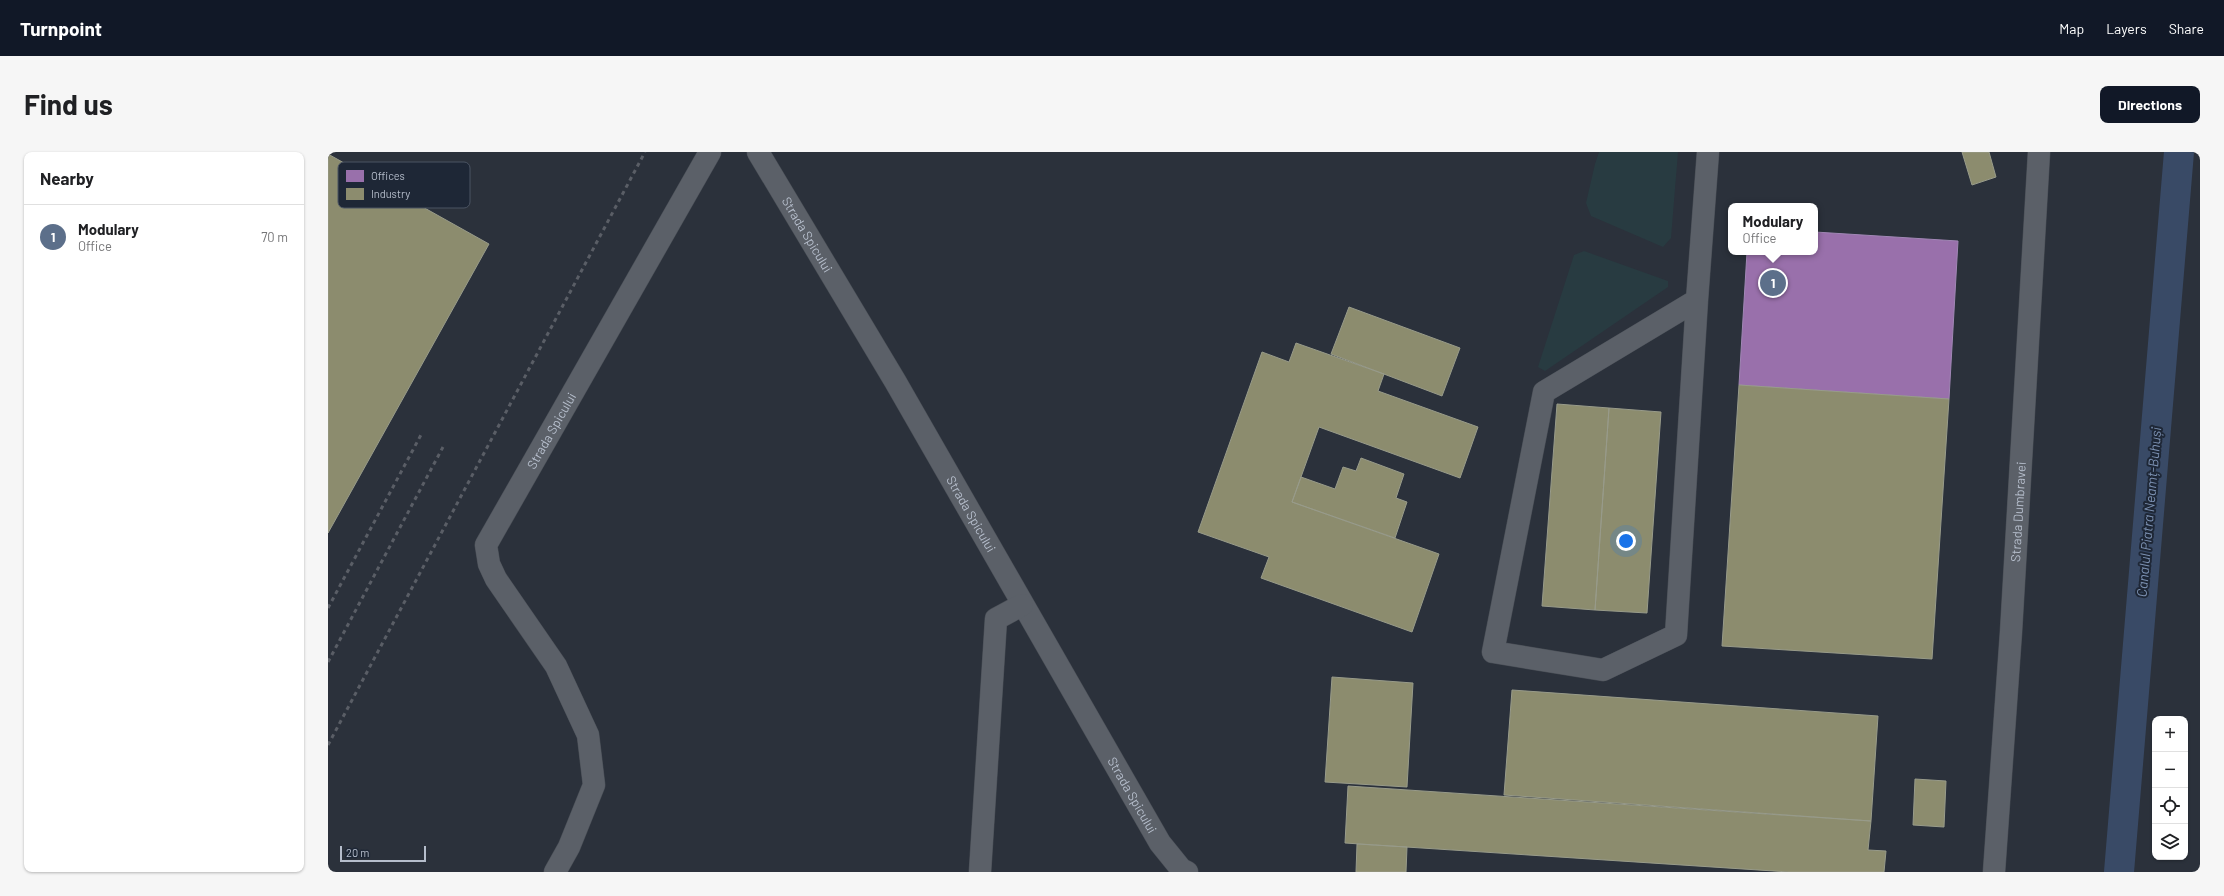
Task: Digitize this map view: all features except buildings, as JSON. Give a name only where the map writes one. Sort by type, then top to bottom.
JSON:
[{"type":"street","name":"Strada Spicului","points":[[555,872],[569,847],[594,785],[588,735],[556,666],[496,580],[489,564],[486,545],[710,152]]},
{"type":"street","name":"Strada Spicului","points":[[758,152],[895,381],[1022,605],[1160,843],[1182,869],[1187,872]]},
{"type":"street","points":[[1696,300],[1544,392],[1493,652],[1602,670],[1676,634],[1696,300],[1708,152]]},
{"type":"street","name":"Strada Dumbravei","points":[[1994,872],[2011,632],[2039,152]]},
{"type":"street","points":[[980,872],[996,619],[1022,605]]},
{"type":"shaded area","points":[[1599,152],[1678,152],[1671,238],[1663,247],[1591,216],[1586,203]]},
{"type":"shaded area","points":[[1584,251],[1668,281],[1668,287],[1545,371],[1538,367],[1574,255]]},
{"type":"waterway","name":"Canalul Piatra Neamț-Buhuși","points":[[2119,872],[2179,152]]},
{"type":"railway","points":[[328,745],[645,152]]},
{"type":"railway","points":[[328,608],[422,433]]},
{"type":"railway","points":[[328,662],[443,447]]},
{"type":"place","name":"Modulary","points":[[1773,283]]}]
